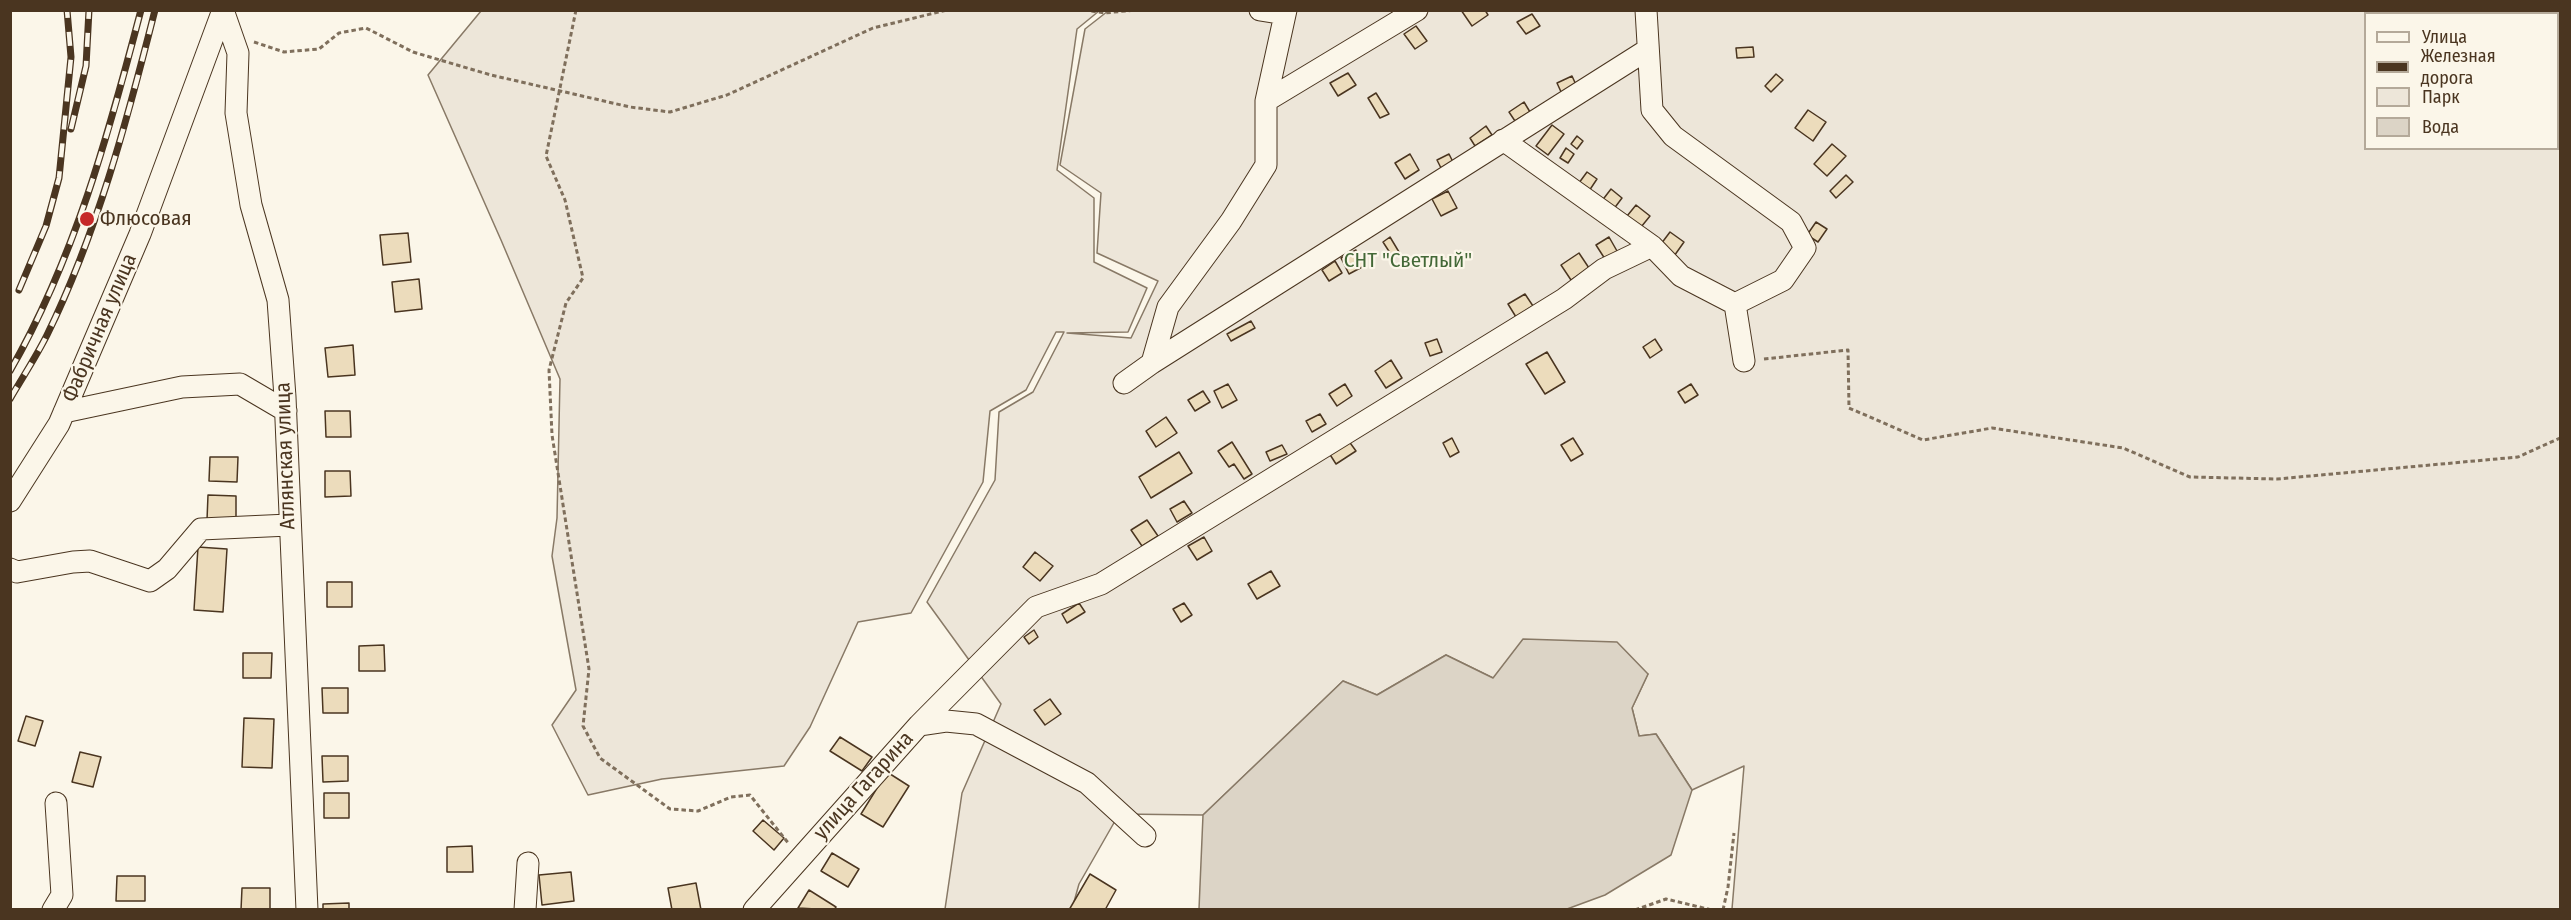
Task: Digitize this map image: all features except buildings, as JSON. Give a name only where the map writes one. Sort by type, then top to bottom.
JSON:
[{"type":"street","name":"Атлянская улица","points":[[223,10],[238,52],[236,113],[251,205],[278,300],[286,411],[289,525],[307,909]]},
{"type":"street","name":"Фабричная улица","points":[[10,501],[64,412],[140,234],[223,10]]},
{"type":"street","points":[[1152,363],[1168,307],[1231,222],[1266,165],[1266,101],[1285,12],[1260,10]]},
{"type":"street","points":[[1266,101],[1417,10]]},
{"type":"street","points":[[1646,10],[1652,110],[1673,136],[1791,222],[1805,248],[1784,280],[1735,304]]},
{"type":"street","points":[[1124,383],[1152,363],[1647,50]]},
{"type":"street","points":[[1503,140],[1652,246],[1682,276],[1735,304]]},
{"type":"street","points":[[919,725],[1036,607],[1101,584],[1564,299],[1604,269],[1652,246]]},
{"type":"street","points":[[1735,304],[1744,361]]},
{"type":"street","points":[[64,412],[182,387],[240,384],[286,411]]},
{"type":"street","points":[[10,569],[17,572],[90,561],[150,581],[167,569],[201,529],[289,525]]},
{"type":"street","name":"улица Гагарина","points":[[754,909],[919,725],[946,721],[976,724],[1087,783],[1145,836]]},
{"type":"street","points":[[53,909],[62,894],[57,803]]},
{"type":"street","points":[[525,909],[528,863]]},
{"type":"path","points":[[576,10],[546,156],[565,200],[583,278],[566,303],[549,370],[552,435],[589,669],[583,726],[600,758],[669,809],[698,811],[731,797],[750,795],[800,858]]},
{"type":"path","points":[[231,34],[284,52],[319,49],[339,33],[366,28],[413,52],[491,75],[630,107],[670,112],[727,95],[873,28],[947,10]]},
{"type":"path","points":[[1084,10],[1105,14],[1135,10]]},
{"type":"path","points":[[1744,361],[1848,350],[1849,408],[1923,440],[1992,429],[2123,448],[2190,477],[2277,479],[2518,457],[2560,438]]},
{"type":"path","points":[[1723,909],[1728,887],[1734,832]]},
{"type":"path","points":[[1635,909],[1666,899],[1712,909]]},
{"type":"green space","name":"СНТ \"Светлый\"","points":[[481,11],[1099,11],[1077,29],[1057,170],[1094,198],[1094,262],[1147,288],[1128,332],[1067,333],[1131,338],[1158,281],[1097,253],[1101,193],[1060,165],[1085,29],[1108,11],[2560,11],[2560,909],[1732,909],[1744,766],[1692,790],[1656,734],[1639,736],[1632,708],[1648,674],[1493,678],[1446,655],[1377,695],[1343,681],[1203,815],[1119,814],[1079,884],[1072,909],[945,909],[962,793],[1001,704],[927,602],[995,480],[999,412],[1033,392],[1064,332],[1056,332],[1026,390],[990,411],[983,482],[911,613],[858,622],[810,727],[784,766],[662,779],[588,795],[552,725],[576,690],[552,556],[557,518],[560,379],[428,75]]},
{"type":"water","points":[[1523,639],[1617,642],[1648,674],[1632,708],[1639,736],[1656,734],[1692,790],[1671,855],[1605,895],[1567,909],[1199,909],[1203,815],[1343,681],[1377,695],[1446,655],[1493,678]]},
{"type":"railway","points":[[19,290],[46,226],[59,178],[71,57],[67,10]]},
{"type":"railway","points":[[71,129],[86,66],[89,10]]},
{"type":"railway","points":[[10,371],[53,284],[88,195],[116,104],[141,10]]},
{"type":"railway","points":[[10,399],[47,335],[96,217],[122,135],[155,10]]},
{"type":"place","name":"Флюсовая","points":[[87,219]]}]
